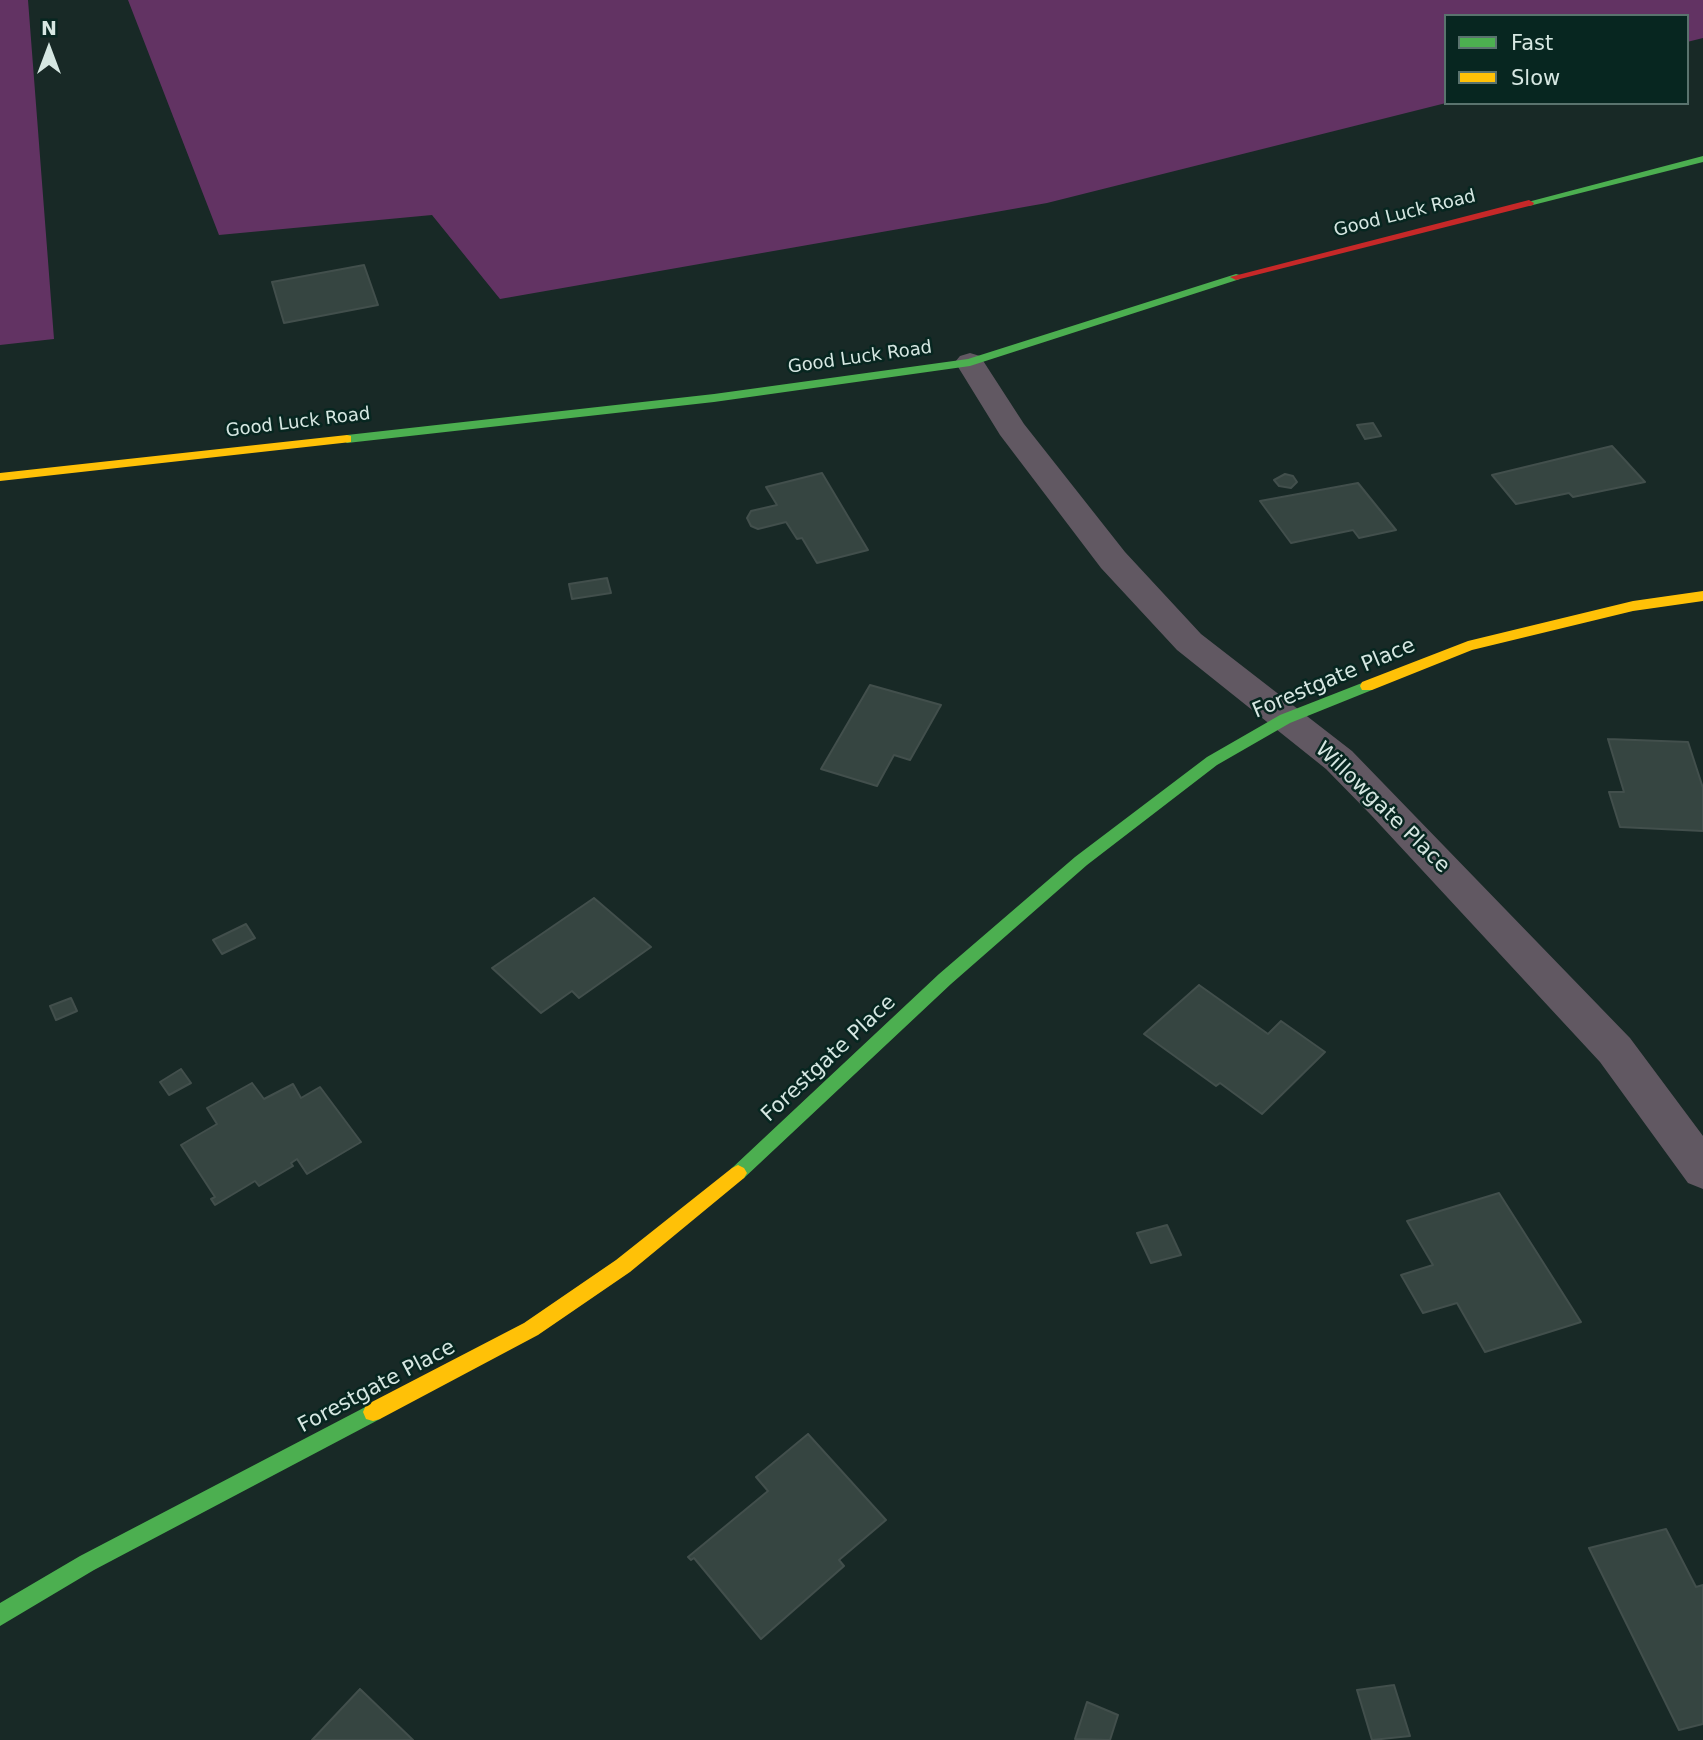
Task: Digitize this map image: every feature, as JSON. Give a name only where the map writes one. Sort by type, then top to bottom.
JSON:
[{"type":"street","name":"Good Luck Road","points":[[0,477],[714,398],[970,362],[1222,280],[1703,159]]},
{"type":"street","name":"Willowgate Place","points":[[970,362],[1011,428],[1113,559],[1189,642],[1339,760],[1384,805],[1615,1050],[1680,1134],[1703,1170]]},
{"type":"street","name":"Forestgate Place","points":[[0,1615],[88,1563],[531,1329],[622,1266],[716,1193],[945,979],[1081,861],[1212,761],[1285,719],[1468,646],[1633,606],[1703,596]]},
{"type":"shaded area","points":[[0,0],[28,0],[54,339],[0,345]]},
{"type":"shaded area","points":[[128,0],[1703,0],[1703,38],[1689,42],[1689,14],[1444,14],[1444,104],[1047,203],[500,299],[432,215],[219,235]]},
{"type":"building","points":[[364,265],[378,305],[284,323],[272,282]]},
{"type":"building","points":[[1373,423],[1381,436],[1365,439],[1357,425]]},
{"type":"building","points":[[1612,446],[1645,482],[1573,497],[1569,493],[1516,504],[1492,475]]},
{"type":"building","points":[[822,473],[868,550],[817,563],[802,538],[797,539],[786,522],[758,529],[751,526],[747,518],[751,511],[777,505],[766,487]]},
{"type":"building","points":[[1285,474],[1293,476],[1297,482],[1291,488],[1279,486],[1274,480]]},
{"type":"building","points":[[1358,483],[1396,530],[1359,538],[1353,530],[1291,543],[1260,501]]},
{"type":"building","points":[[607,578],[611,593],[572,599],[569,584]]},
{"type":"building","points":[[870,685],[941,705],[910,760],[894,755],[877,786],[821,769]]},
{"type":"building","points":[[1608,739],[1688,742],[1703,788],[1703,831],[1620,827],[1609,792],[1624,792]]},
{"type":"building","points":[[594,898],[651,947],[579,998],[572,991],[541,1013],[492,968]]},
{"type":"building","points":[[246,924],[255,938],[222,954],[213,940]]},
{"type":"building","points":[[1199,985],[1268,1034],[1281,1021],[1325,1052],[1262,1114],[1220,1083],[1216,1086],[1144,1034]]},
{"type":"building","points":[[71,998],[77,1011],[56,1020],[50,1006]]},
{"type":"building","points":[[181,1069],[191,1083],[169,1095],[160,1082]]},
{"type":"building","points":[[252,1083],[264,1099],[293,1084],[301,1098],[320,1087],[361,1142],[307,1174],[297,1159],[291,1163],[293,1166],[259,1186],[255,1181],[215,1205],[211,1199],[215,1197],[181,1145],[217,1124],[207,1108]]},
{"type":"building","points":[[1499,1193],[1581,1322],[1485,1352],[1457,1303],[1423,1313],[1401,1275],[1433,1265],[1407,1221]]},
{"type":"building","points":[[1167,1225],[1181,1255],[1151,1263],[1137,1233]]},
{"type":"building","points":[[808,1434],[886,1520],[839,1560],[844,1566],[761,1639],[694,1558],[691,1560],[688,1557],[768,1491],[756,1477]]},
{"type":"building","points":[[1666,1529],[1696,1587],[1703,1585],[1703,1724],[1679,1730],[1589,1548]]},
{"type":"building","points":[[1394,1685],[1410,1736],[1372,1740],[1357,1690]]},
{"type":"building","points":[[360,1689],[413,1740],[312,1740]]},
{"type":"building","points":[[1087,1702],[1118,1715],[1110,1740],[1075,1739]]},
{"type":"traffic: fast","points":[[1529,203],[1703,159]]},
{"type":"traffic: fast","points":[[347,439],[714,398],[970,362],[1236,277]]},
{"type":"traffic: fast","points":[[738,1173],[945,979],[1081,861],[1212,761],[1285,719],[1367,686]]},
{"type":"traffic: fast","points":[[0,1615],[87,1563],[373,1412]]},
{"type":"traffic: slow","points":[[0,477],[347,439]]},
{"type":"traffic: slow","points":[[1367,686],[1468,646],[1633,606],[1703,596]]},
{"type":"traffic: slow","points":[[373,1412],[531,1329],[623,1266],[738,1173]]},
{"type":"traffic: jam","points":[[1236,277],[1529,203]]}]
